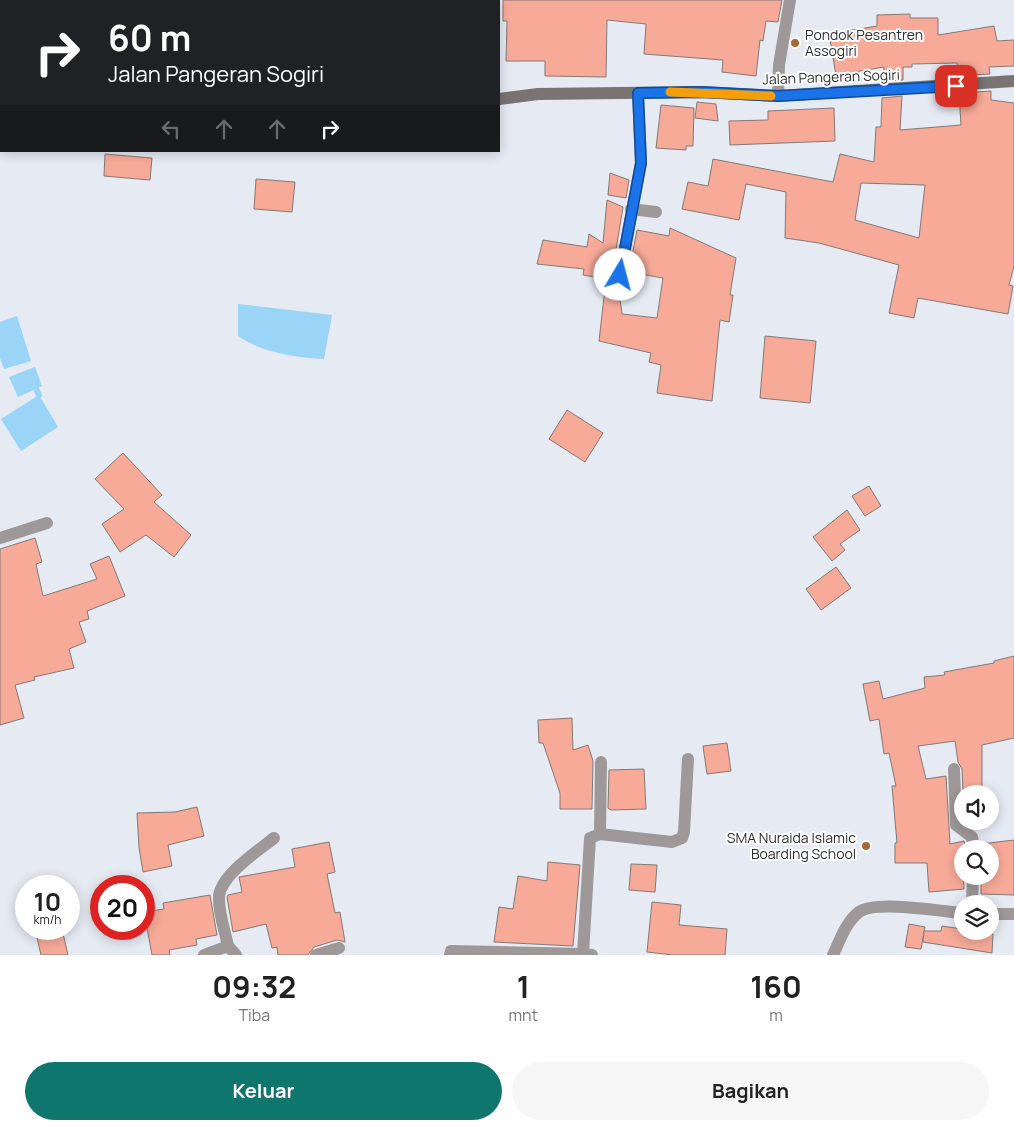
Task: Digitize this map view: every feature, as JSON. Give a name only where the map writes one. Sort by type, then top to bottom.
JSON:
[{"type":"street","points":[[778,96],[779,65],[790,0]]},
{"type":"street","name":"Jalan Pangeran Sogiri","points":[[500,99],[538,94],[701,92],[778,96],[1014,81]]},
{"type":"street","points":[[620,275],[641,163],[638,93]]},
{"type":"street","points":[[631,209],[656,212]]},
{"type":"street","points":[[0,538],[47,522]]},
{"type":"street","points":[[583,954],[589,844],[594,835],[600,834],[672,842],[682,838],[684,832],[688,758]]},
{"type":"street","points":[[600,762],[600,834]]},
{"type":"street","points":[[954,769],[956,825],[972,837],[972,840]]},
{"type":"street","points":[[204,955],[232,950],[219,902],[222,887],[232,874],[274,838]]},
{"type":"street","points":[[833,955],[848,924],[860,912],[875,905],[954,912]]},
{"type":"street","points":[[999,914],[1014,914]]},
{"type":"street","points":[[316,955],[339,948]]},
{"type":"street","points":[[450,955],[451,951],[592,955]]},
{"type":"water","points":[[238,304],[332,315],[324,359],[279,353],[248,342],[238,336]]},
{"type":"water","points":[[17,316],[31,361],[4,369],[0,358],[0,322]]},
{"type":"water","points":[[35,367],[42,386],[18,397],[9,377]]},
{"type":"water","points":[[39,395],[58,427],[21,451],[1,419]]},
{"type":"building","points":[[503,0],[782,0],[778,22],[766,21],[763,41],[760,40],[756,76],[722,72],[723,60],[644,54],[646,24],[607,20],[606,77],[545,76],[545,61],[506,61],[507,21],[503,21]]},
{"type":"building","points":[[910,14],[910,18],[938,18],[938,35],[994,26],[997,41],[1014,40],[1014,66],[989,67],[990,74],[958,76],[957,63],[912,64],[912,67],[903,67],[903,80],[883,81],[884,67],[836,75],[829,34],[877,26],[877,15]]},
{"type":"building","points":[[991,91],[991,100],[1014,103],[1014,266],[1009,285],[1013,286],[1008,314],[918,298],[914,318],[889,313],[899,265],[819,243],[785,238],[786,192],[746,184],[739,220],[682,209],[688,182],[708,186],[713,159],[833,182],[840,154],[874,162],[876,127],[881,127],[882,98],[902,96],[900,130],[961,125],[959,93]],"holes":[[[861,183],[925,185],[919,238],[855,220]]]},
{"type":"building","points":[[697,102],[716,104],[718,121],[695,118]]},
{"type":"building","points":[[661,105],[694,108],[693,146],[686,146],[686,150],[656,148]]},
{"type":"building","points":[[834,108],[835,141],[730,145],[729,121],[768,120],[768,111]]},
{"type":"building","points":[[105,154],[152,158],[150,180],[104,176]]},
{"type":"building","points":[[610,173],[629,180],[626,198],[608,195]]},
{"type":"building","points":[[256,179],[295,182],[292,212],[254,209]]},
{"type":"building","points":[[607,200],[623,207],[612,274],[618,283],[622,314],[657,318],[663,278],[629,272],[637,230],[669,236],[670,228],[736,258],[730,295],[733,295],[729,322],[720,320],[712,401],[657,393],[661,365],[649,362],[651,353],[599,341],[606,279],[583,275],[584,269],[537,264],[543,240],[587,247],[589,234],[603,243]]},
{"type":"building","points":[[765,336],[816,341],[810,403],[760,398]]},
{"type":"building","points":[[567,410],[603,433],[585,462],[549,439]]},
{"type":"building","points":[[123,453],[162,495],[154,502],[191,535],[174,557],[146,535],[120,552],[102,524],[124,509],[95,479]]},
{"type":"building","points":[[869,486],[881,506],[865,516],[852,496]]},
{"type":"building","points":[[847,510],[860,530],[840,544],[845,550],[832,561],[813,537]]},
{"type":"building","points":[[35,538],[42,562],[36,564],[43,596],[97,579],[90,564],[109,556],[125,596],[87,611],[89,619],[79,622],[86,642],[69,649],[74,668],[34,677],[35,680],[15,685],[24,718],[0,725],[0,549]]},
{"type":"building","points":[[836,567],[851,588],[821,610],[806,589]]},
{"type":"building","points":[[1014,656],[1014,738],[982,745],[982,785],[963,785],[962,769],[958,762],[955,741],[918,746],[926,779],[946,776],[950,844],[954,843],[954,885],[964,885],[964,889],[929,892],[927,863],[895,863],[895,843],[897,843],[892,786],[896,786],[889,753],[884,754],[879,719],[870,721],[863,684],[879,681],[883,699],[925,688],[924,677],[945,675],[944,672],[994,663],[994,661]]},
{"type":"building","points":[[572,718],[573,750],[588,745],[593,761],[592,809],[560,809],[560,793],[543,743],[539,743],[538,720]]},
{"type":"building","points":[[727,743],[731,771],[707,774],[703,746]]},
{"type":"building","points":[[644,769],[646,809],[611,810],[608,808],[609,770]]},
{"type":"building","points":[[197,807],[204,836],[168,845],[172,866],[143,872],[137,813],[175,812]]},
{"type":"building","points":[[1014,840],[1014,895],[981,894],[981,885],[999,885],[999,842]]},
{"type":"building","points":[[329,842],[335,872],[327,874],[335,913],[340,912],[345,942],[337,940],[314,947],[308,955],[278,955],[277,947],[272,948],[266,924],[233,932],[227,897],[228,895],[242,892],[239,877],[295,867],[292,849]]},
{"type":"building","points":[[548,862],[580,865],[573,946],[494,942],[499,907],[513,909],[518,876],[547,881]]},
{"type":"building","points":[[631,864],[657,865],[655,892],[629,890]]},
{"type":"building","points":[[210,895],[217,935],[196,939],[197,945],[169,950],[170,955],[152,955],[149,940],[155,940],[155,910],[164,909],[163,903]]},
{"type":"building","points":[[652,902],[681,905],[679,925],[727,929],[725,955],[673,955],[647,952]]},
{"type":"building","points":[[909,924],[925,927],[921,949],[905,947]]},
{"type":"building","points":[[942,926],[954,928],[954,940],[993,940],[992,953],[923,942],[924,931],[941,931]]},
{"type":"building","points":[[38,940],[65,940],[68,955],[41,955]]},
{"type":"waterway","points":[[36,389],[39,395]]},
{"type":"slow traffic","points":[[670,92],[771,96]]},
{"type":"place","name":"Pondok Pesantren Assogiri","points":[[795,43]]},
{"type":"place","name":"SMA Nuraida Islamic Boarding School","points":[[866,846]]},
{"type":"route","points":[[620,275],[624,244],[638,186],[641,163],[638,93],[701,92],[778,96],[956,86]]}]
